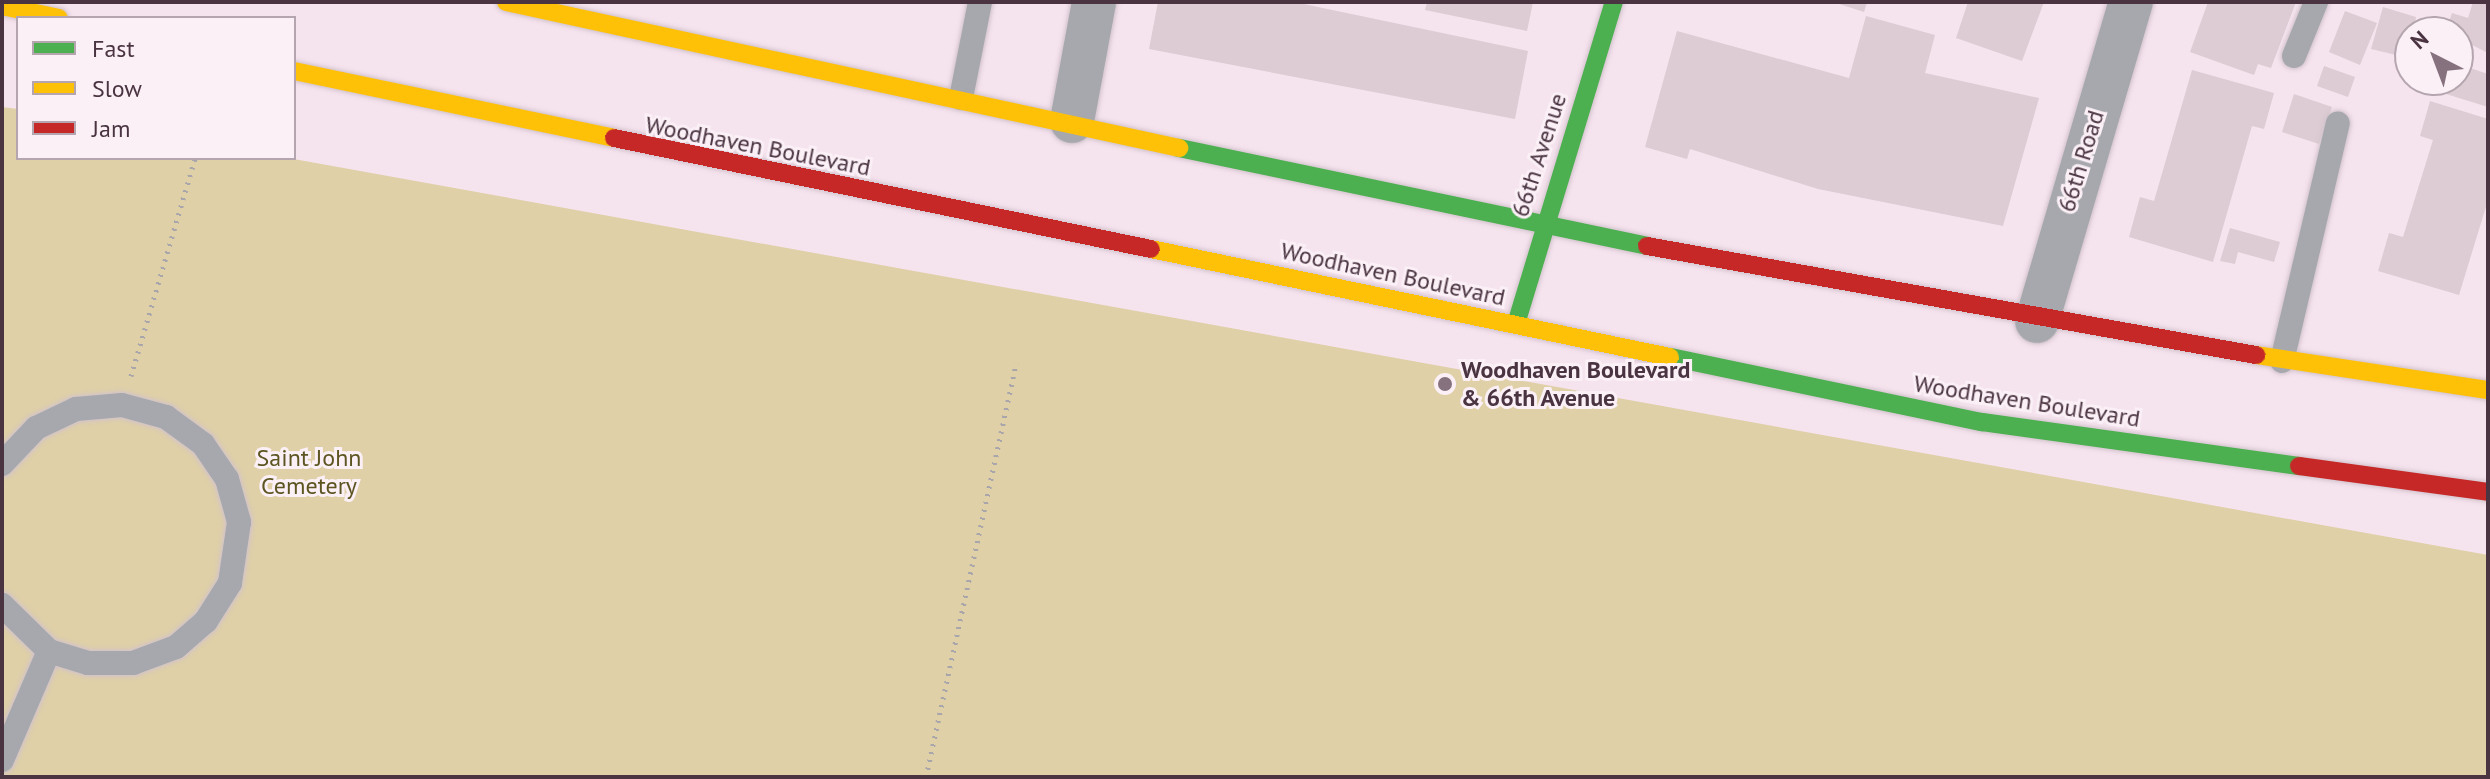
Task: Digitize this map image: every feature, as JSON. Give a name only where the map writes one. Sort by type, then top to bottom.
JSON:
[{"type":"main road","points":[[506,2],[592,12],[961,98],[1541,226],[2037,321],[2282,361],[2488,390]]},
{"type":"main road","name":"66th Avenue","points":[[1516,324],[1541,226],[1614,2]]},
{"type":"main road","points":[[2,6],[50,16]]},
{"type":"main road","name":"Woodhaven Boulevard","points":[[296,71],[1982,422],[2488,492]]},
{"type":"street","points":[[1072,121],[1094,2]]},
{"type":"street","name":"66th Road","points":[[2037,321],[2131,2]]},
{"type":"lane","points":[[961,98],[980,2]]},
{"type":"lane","points":[[2294,56],[2316,2]]},
{"type":"lane","points":[[2282,361],[2338,123]]},
{"type":"lane","points":[[2,464],[36,428],[76,409],[122,405],[166,417],[203,444],[227,479],[239,522],[230,583],[206,621],[176,647],[147,658],[88,663],[49,651],[2,605]]},
{"type":"lane","points":[[2,760],[49,651]]},
{"type":"path","points":[[122,405],[194,160]]},
{"type":"path","points":[[926,777],[1016,363]]},
{"type":"green space","name":"Saint John Cemetery","points":[[2,107],[16,109],[16,160],[296,159],[2488,555],[2488,777],[2,777]]},
{"type":"building","points":[[1158,2],[1294,2],[1528,51],[1515,119],[1149,49]]},
{"type":"building","points":[[1427,2],[1533,2],[1527,31],[1425,10]]},
{"type":"building","points":[[1833,2],[1867,2],[1864,12]]},
{"type":"building","points":[[1968,2],[2044,2],[2022,61],[1956,38]]},
{"type":"building","points":[[2208,2],[2296,2],[2271,68],[2258,64],[2254,75],[2190,52]]},
{"type":"building","points":[[2473,2],[2488,2],[2488,53],[2474,46],[2474,16],[2469,16]]},
{"type":"building","points":[[2383,7],[2413,16],[2394,16],[2394,54],[2371,49]]},
{"type":"building","points":[[2345,11],[2377,23],[2360,65],[2329,52]]},
{"type":"building","points":[[1866,16],[1935,35],[1925,73],[2039,98],[2003,226],[1818,189],[1690,149],[1687,159],[1645,147],[1677,31],[1849,78]]},
{"type":"building","points":[[2324,66],[2355,77],[2348,97],[2317,86]]},
{"type":"building","points":[[2474,69],[2488,74],[2488,107],[2453,96],[2474,96]]},
{"type":"building","points":[[2192,70],[2274,93],[2264,129],[2252,126],[2213,262],[2129,237],[2140,197],[2154,201]]},
{"type":"building","points":[[2294,94],[2332,107],[2319,144],[2282,132]]},
{"type":"building","points":[[2430,101],[2488,119],[2488,200],[2459,295],[2378,271],[2389,233],[2403,237],[2433,140],[2420,136]]},
{"type":"building","points":[[2230,228],[2280,242],[2274,262],[2238,252],[2235,264],[2220,261]]},
{"type":"traffic: fast","points":[[1516,324],[1614,2]]},
{"type":"traffic: fast","points":[[1179,148],[1647,246]]},
{"type":"traffic: fast","points":[[1670,357],[1982,422],[2299,466]]},
{"type":"traffic: slow","points":[[506,2],[1179,148]]},
{"type":"traffic: slow","points":[[2,6],[50,16]]},
{"type":"traffic: slow","points":[[296,71],[614,138]]},
{"type":"traffic: slow","points":[[1151,249],[1670,357]]},
{"type":"traffic: slow","points":[[2256,355],[2488,390]]},
{"type":"traffic: jam","points":[[614,138],[1151,249]]},
{"type":"traffic: jam","points":[[1647,246],[2256,355]]},
{"type":"traffic: jam","points":[[2299,466],[2488,492]]},
{"type":"place","name":"Woodhaven Boulevard & 66th Avenue","points":[[1445,384]]}]
